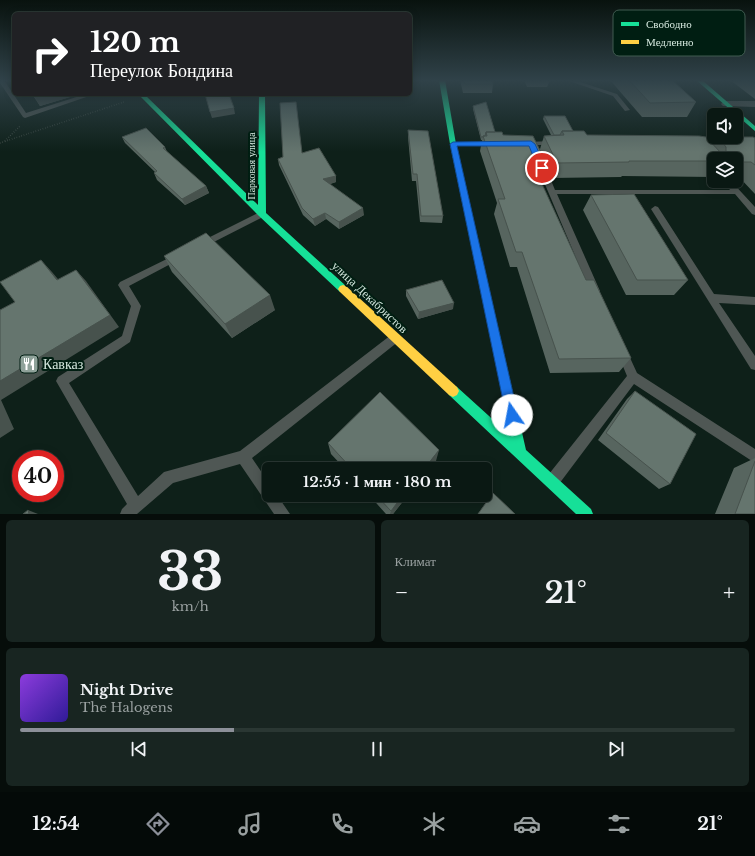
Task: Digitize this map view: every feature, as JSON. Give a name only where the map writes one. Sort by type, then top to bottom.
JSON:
[{"type":"street","name":"улица Декабристов","points":[[151,104],[262,214],[586,514]]},
{"type":"street","name":"Парковая улица","points":[[262,104],[262,214]]},
{"type":"street","points":[[446,104],[453,144],[521,455]]},
{"type":"street","points":[[727,104],[755,104]]},
{"type":"street","points":[[727,104],[755,129]]},
{"type":"lane","points":[[17,104],[25,116],[62,104]]},
{"type":"lane","points":[[622,104],[627,110]]},
{"type":"lane","points":[[516,144],[562,143]]},
{"type":"lane","points":[[453,144],[500,144]]},
{"type":"lane","points":[[531,144],[599,299]]},
{"type":"lane","points":[[733,188],[755,212]]},
{"type":"lane","points":[[553,192],[737,192]]},
{"type":"lane","points":[[655,209],[755,365]]},
{"type":"lane","points":[[136,506],[62,381],[126,339],[136,306],[123,285],[262,214]]},
{"type":"lane","points":[[711,298],[755,301]]},
{"type":"lane","points":[[127,514],[170,477],[243,457],[395,338]]},
{"type":"lane","points":[[617,341],[633,377],[755,457]]},
{"type":"lane","points":[[551,483],[633,377]]},
{"type":"lane","points":[[243,457],[262,485]]},
{"type":"lane","points":[[274,502],[283,514]]},
{"type":"path","points":[[0,143],[118,104]]},
{"type":"building","points":[[208,104],[233,104],[234,108],[210,112]]},
{"type":"building","points":[[280,104],[296,104],[302,153],[319,148],[336,176],[323,179],[363,208],[339,222],[325,213],[313,219],[302,208],[278,159],[283,157]]},
{"type":"building","points":[[487,104],[495,132],[486,132],[485,136],[481,137],[473,106]]},
{"type":"building","points":[[544,116],[565,116],[573,131],[562,131],[560,135],[554,135]]},
{"type":"building","points":[[146,128],[165,147],[163,148],[206,186],[182,199],[154,173],[157,171],[122,137]]},
{"type":"building","points":[[408,130],[428,131],[443,216],[421,216],[417,174],[413,174]]},
{"type":"building","points":[[562,131],[584,131],[587,135],[699,136],[706,137],[707,144],[713,144],[720,152],[707,152],[707,161],[557,163],[544,136],[564,135]]},
{"type":"building","points":[[486,132],[502,132],[503,135],[533,136],[546,163],[540,163],[545,173],[537,173],[586,280],[594,280],[631,358],[559,359],[522,252],[516,252],[498,199],[505,199],[483,136],[487,136]]},
{"type":"building","points":[[743,137],[755,138],[755,165],[751,162],[743,162],[743,152],[726,152],[726,147],[724,144],[743,144]]},
{"type":"building","points":[[634,194],[688,280],[637,280],[591,195]]},
{"type":"building","points":[[206,233],[270,295],[225,324],[164,256]]},
{"type":"building","name":"Кавказ","points":[[41,260],[57,280],[76,270],[110,315],[0,381],[0,310],[15,302],[0,282]]},
{"type":"building","points":[[442,280],[454,303],[419,312],[406,290]]},
{"type":"building","points":[[635,391],[696,434],[670,484],[606,433]]},
{"type":"building","points":[[380,392],[439,450],[430,462],[346,462],[328,443]]},
{"type":"building","points":[[755,461],[755,514],[735,514]]},
{"type":"building","points":[[493,493],[515,514],[478,514],[487,502],[492,502]]},
{"type":"building","points":[[383,502],[398,502],[391,511]]},
{"type":"building","points":[[28,510],[29,514],[23,514]]},
{"type":"traffic: fast","points":[[151,104],[262,214],[343,289]]},
{"type":"traffic: fast","points":[[262,104],[262,214]]},
{"type":"traffic: fast","points":[[446,104],[453,144],[521,455]]},
{"type":"traffic: fast","points":[[726,104],[755,129]]},
{"type":"traffic: fast","points":[[453,391],[586,514]]},
{"type":"traffic: slow","points":[[343,289],[453,391]]},
{"type":"place","name":"Кавказ","points":[[29,364]]},
{"type":"route","points":[[512,415],[453,144],[531,144],[542,168]]}]
